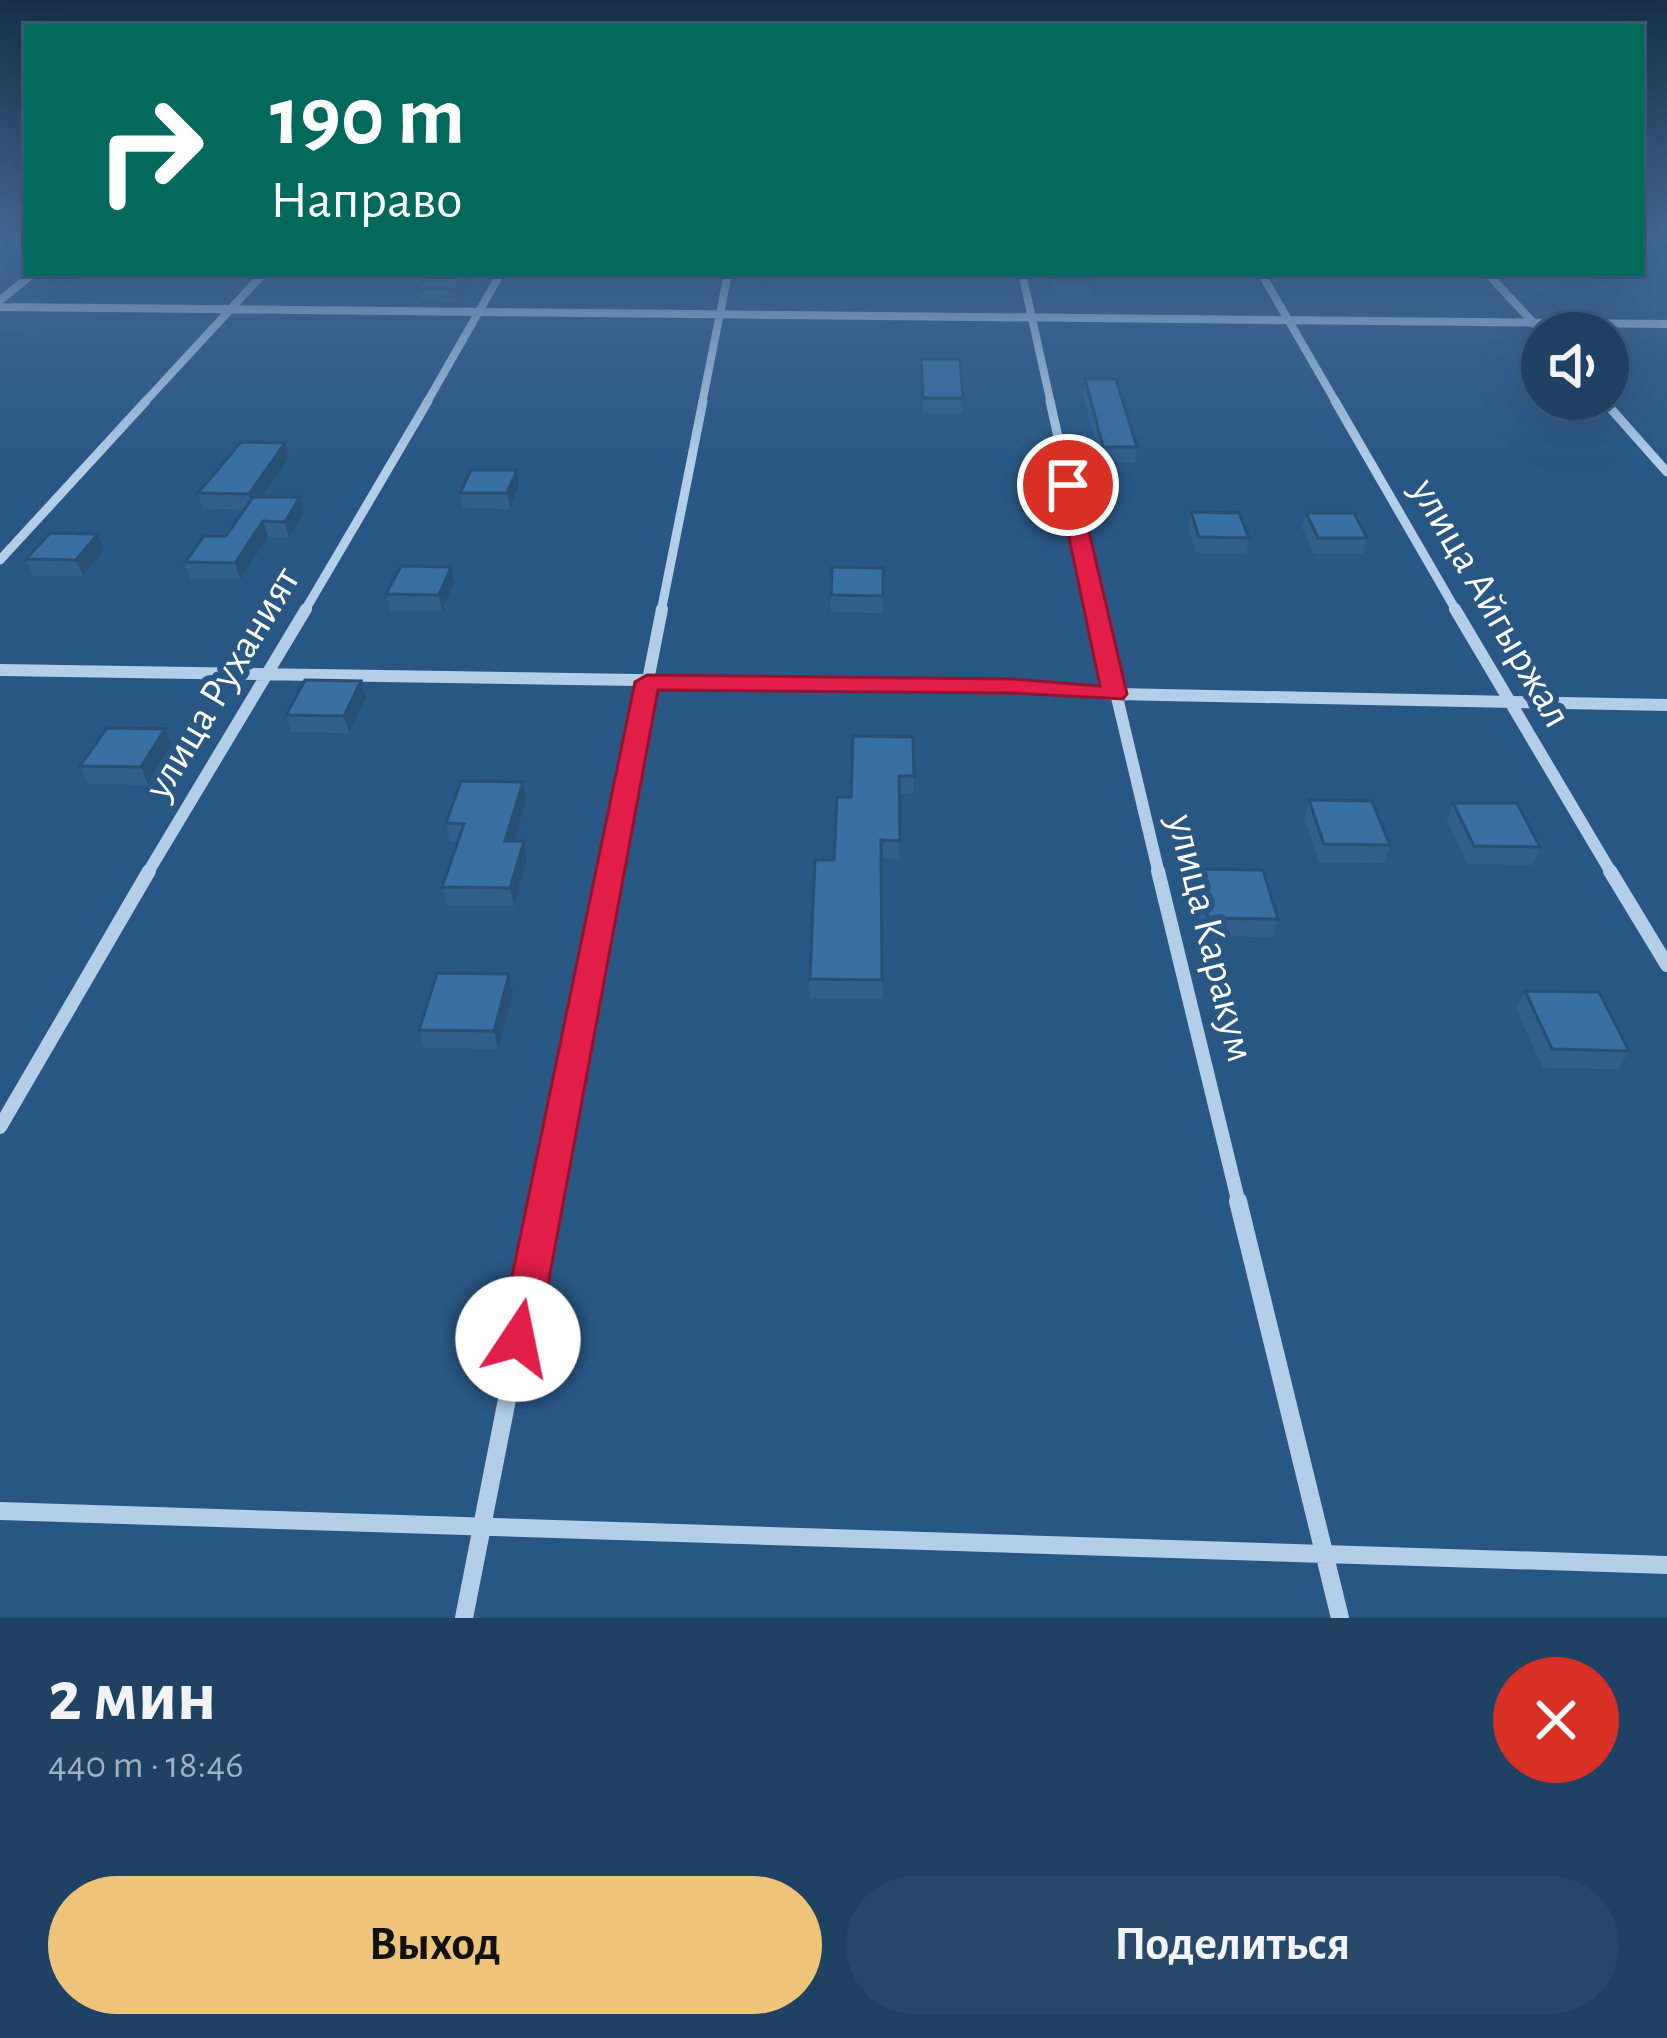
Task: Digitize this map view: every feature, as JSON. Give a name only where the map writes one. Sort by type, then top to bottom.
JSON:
[{"type":"street","points":[[0,560],[227,314]]},
{"type":"street","name":"улица Руханият","points":[[0,1127],[125,906],[269,672],[478,314]]},
{"type":"street","points":[[690,314],[1521,323]]},
{"type":"street","points":[[464,1618],[719,314]]},
{"type":"street","name":"улица Каракум","points":[[1030,314],[1114,694],[1340,1618]]},
{"type":"street","name":"улица Айгыржал","points":[[1285,314],[1667,965]]},
{"type":"street","points":[[1629,324],[1667,325]]},
{"type":"street","points":[[1621,420],[1667,472]]},
{"type":"street","points":[[0,670],[1012,686],[1114,694],[1667,705]]},
{"type":"street","points":[[0,1511],[1667,1565]]},
{"type":"building","points":[[921,359],[960,359],[963,398],[923,398]]},
{"type":"building","points":[[1085,379],[1116,379],[1137,447],[1103,447]]},
{"type":"building","points":[[241,442],[285,443],[249,494],[198,493]]},
{"type":"building","points":[[471,470],[517,470],[507,493],[460,493]]},
{"type":"building","points":[[253,497],[300,497],[285,522],[263,521],[235,563],[185,562],[204,536],[226,536]]},
{"type":"building","points":[[1191,512],[1239,513],[1249,538],[1199,537]]},
{"type":"building","points":[[1306,513],[1354,513],[1367,538],[1318,538]]},
{"type":"building","points":[[50,533],[98,534],[76,560],[26,559]]},
{"type":"building","points":[[401,566],[451,567],[439,595],[386,594]]},
{"type":"building","points":[[832,567],[883,568],[883,596],[831,595]]},
{"type":"building","points":[[305,680],[361,681],[344,716],[286,715]]},
{"type":"building","points":[[107,728],[165,729],[141,767],[80,766]]},
{"type":"building","points":[[853,736],[913,737],[914,776],[899,776],[900,841],[881,840],[882,980],[810,979],[815,860],[834,860],[837,797],[851,797]]},
{"type":"building","points":[[461,781],[523,782],[505,841],[524,841],[510,888],[442,887],[464,824],[446,823]]},
{"type":"building","points":[[1309,800],[1372,801],[1390,845],[1324,844]]},
{"type":"building","points":[[1453,803],[1517,803],[1540,847],[1474,846]]},
{"type":"building","points":[[1196,869],[1263,870],[1278,919],[1208,918]]},
{"type":"building","points":[[437,973],[509,974],[494,1031],[419,1030]]},
{"type":"building","points":[[1525,991],[1599,992],[1629,1051],[1552,1049]]},
{"type":"route","points":[[518,1339],[647,682],[1012,686],[1114,694],[1068,485]]}]
